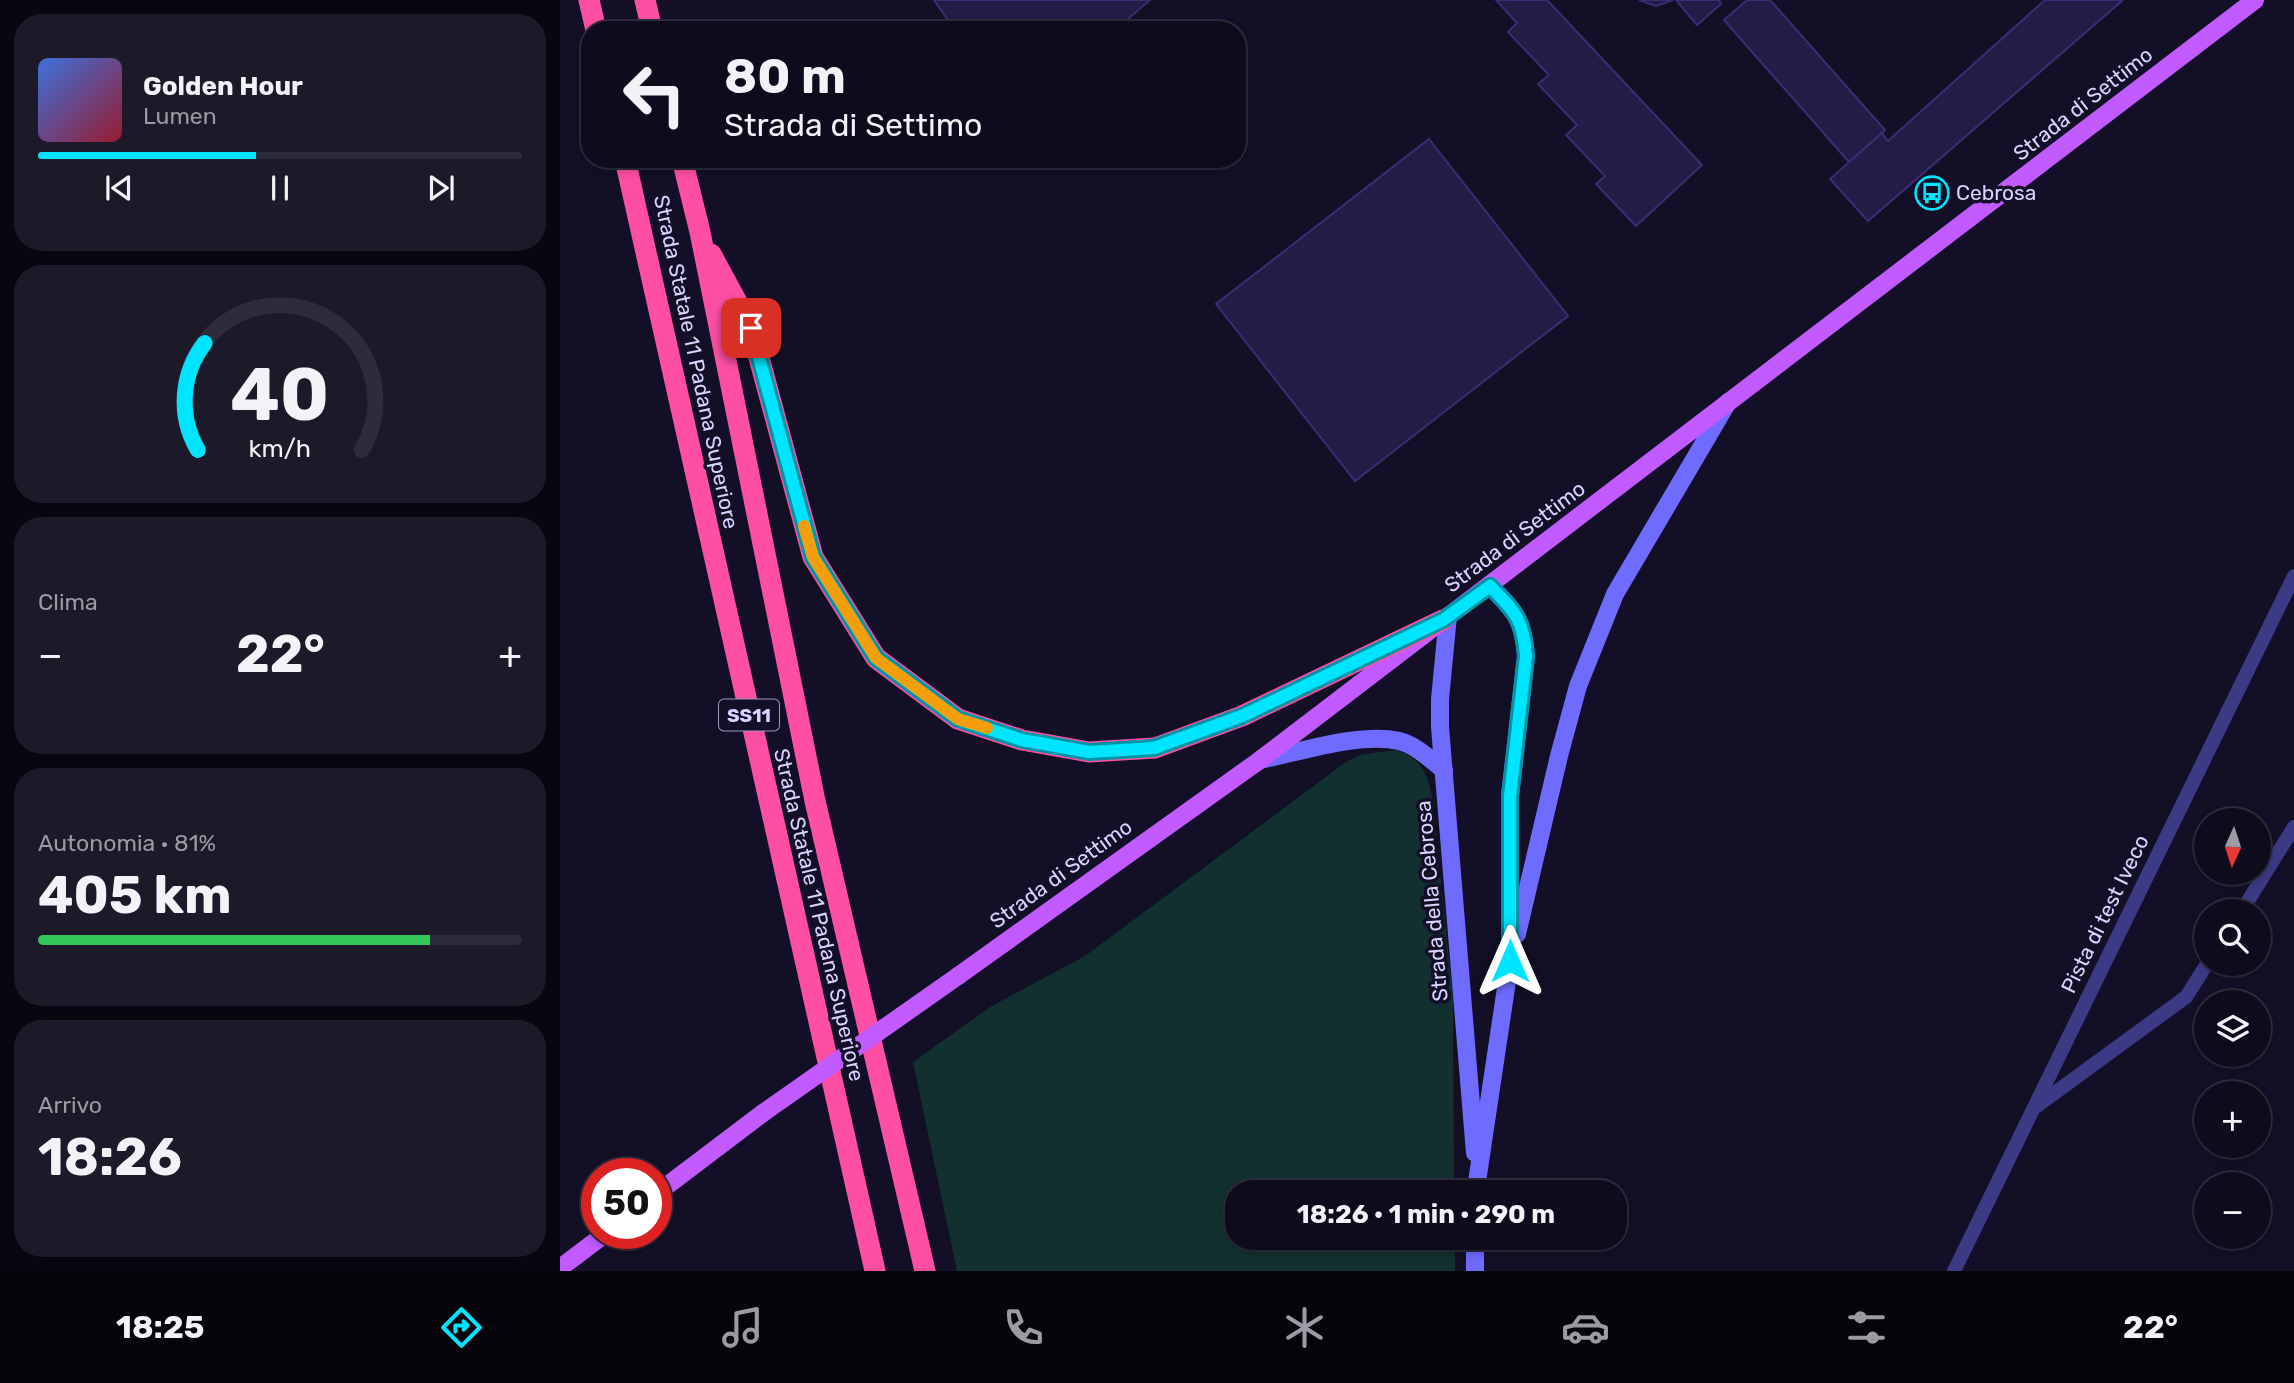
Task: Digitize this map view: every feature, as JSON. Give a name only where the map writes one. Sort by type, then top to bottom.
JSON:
[{"type":"highway","points":[[589,0],[594,21]]},
{"type":"highway","points":[[645,0],[650,21]]},
{"type":"highway","name":"Strada Statale 11 Padana Superiore","points":[[627,168],[874,1271]]},
{"type":"highway","name":"Strada Statale 11 Padana Superiore","points":[[684,168],[815,801],[925,1271]]},
{"type":"highway","points":[[699,232],[751,328],[813,557],[876,658],[958,719],[1022,740],[1089,752],[1154,748],[1242,716],[1446,618]]},
{"type":"main road","name":"Strada di Settimo","points":[[672,1182],[763,1113],[1260,760],[2256,0]]},
{"type":"main road","points":[[1510,961],[1578,686],[1615,594],[1729,400]]},
{"type":"main road","name":"Strada della Cebrosa","points":[[1478,1180],[1510,961],[1510,796],[1526,656],[1524,636],[1517,615],[1490,586]]},
{"type":"main road","name":"Strada della Cebrosa","points":[[1446,618],[1440,699],[1476,1180]]},
{"type":"main road","points":[[1260,760],[1370,738],[1401,741],[1444,770]]},
{"type":"main road","points":[[560,1268],[585,1249]]},
{"type":"main road","points":[[1475,1250],[1475,1271]]},
{"type":"lane","name":"Pista di test Iveco","points":[[1954,1271],[2294,576]]},
{"type":"lane","points":[[2249,899],[2294,827]]},
{"type":"lane","points":[[2033,1109],[2186,997],[2199,976]]},
{"type":"green space","points":[[1394,750],[1410,756],[1421,767],[1432,796],[1453,999],[1454,1180],[1225,1180],[1225,1250],[1455,1250],[1455,1271],[957,1271],[913,1062],[990,1007],[1085,956],[1346,762],[1360,755]]},
{"type":"building","points":[[934,0],[1150,0],[1126,21],[949,21]]},
{"type":"building","points":[[1496,0],[1547,0],[1702,165],[1636,226],[1596,184],[1605,176],[1566,135],[1577,125],[1538,84],[1549,75],[1508,32],[1517,23]]},
{"type":"building","points":[[1639,0],[1673,0],[1656,6]]},
{"type":"building","points":[[1676,0],[1719,0],[1721,4],[1697,25]]},
{"type":"building","points":[[1747,0],[1770,0],[1885,130],[1849,162],[1724,20]]},
{"type":"building","points":[[2045,0],[2123,0],[1868,221],[1830,179],[1882,133],[1888,141]]},
{"type":"building","points":[[1429,139],[1568,316],[1355,481],[1216,304]]},
{"type":"slow traffic","points":[[804,526],[813,557],[876,658],[958,719],[987,728]]},
{"type":"place","name":"Cebrosa","points":[[1932,193]]},
{"type":"route","points":[[751,328],[813,557],[876,658],[958,719],[1022,740],[1089,752],[1154,748],[1242,716],[1443,620],[1490,586],[1517,615],[1524,636],[1526,656],[1510,796],[1510,961]]}]
